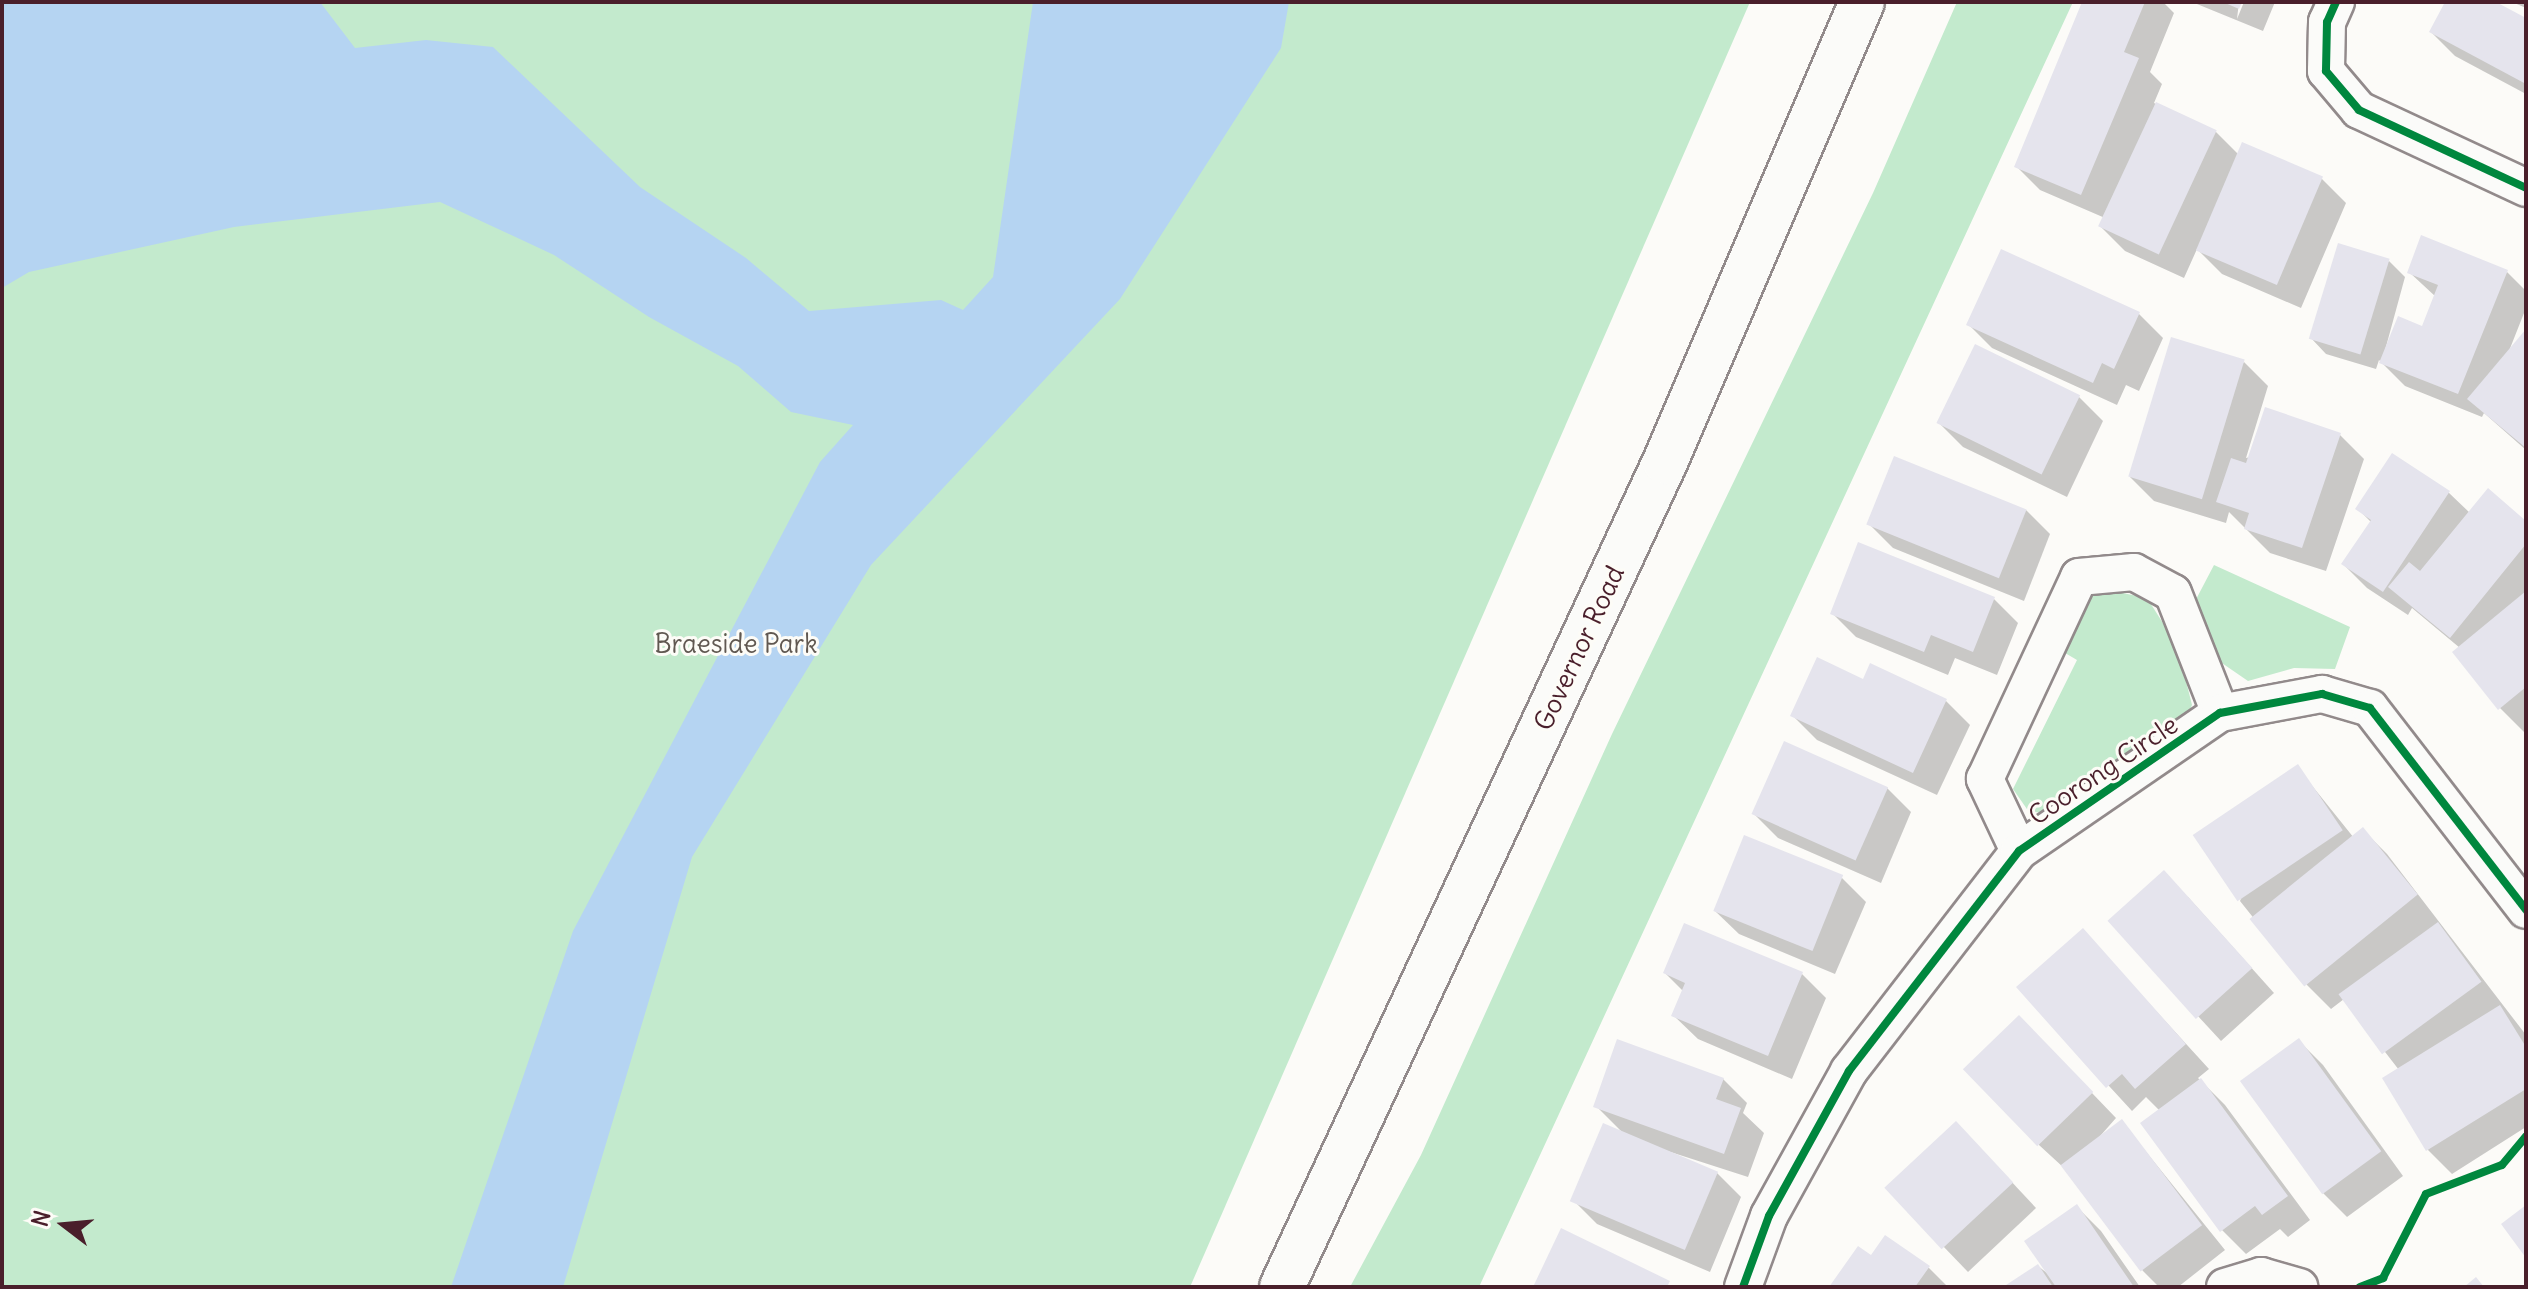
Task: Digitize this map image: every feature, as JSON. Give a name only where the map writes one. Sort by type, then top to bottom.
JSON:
[{"type":"main road","name":"Governor Road","points":[[1282,1287],[1665,462],[1862,2]]},
{"type":"street","points":[[2336,2],[2327,22],[2326,71],[2359,110],[2526,188]]},
{"type":"street","name":"Coorong Circle","points":[[2019,851],[1985,779],[2079,577],[2134,572],[2173,593],[2220,713]]},
{"type":"street","name":"Coorong Circle","points":[[1743,1287],[1769,1216],[1849,1071],[2019,851],[2220,713],[2322,694],[2370,708],[2526,910]]},
{"type":"street","points":[[2225,1287],[2261,1276],[2299,1287]]},
{"type":"green space","name":"Braeside Park","points":[[2,2],[1750,2],[1190,1287],[2,1287]]},
{"type":"green space","points":[[1957,2],[2073,2],[1479,1287],[1350,1287],[1421,1155],[1612,734],[1873,193]]},
{"type":"green space","points":[[2214,565],[2350,627],[2335,669],[2294,668],[2248,681],[2216,659],[2192,607]]},
{"type":"green space","points":[[2103,589],[2147,598],[2177,645],[2192,705],[2183,726],[2059,813],[2029,812],[2013,789],[2077,660],[2060,650],[2081,600]]},
{"type":"water","points":[[2,2],[320,2],[355,48],[426,40],[493,47],[640,187],[746,258],[809,311],[941,300],[963,310],[993,277],[1033,2],[1289,2],[1281,48],[1120,299],[871,565],[692,857],[563,1287],[451,1287],[573,931],[820,462],[853,425],[791,412],[738,366],[649,317],[554,255],[440,202],[234,227],[29,272],[2,288]]},
{"type":"building","points":[[2082,2],[2145,2],[2124,52],[2139,58],[2081,195],[2014,167]]},
{"type":"building","points":[[2223,2],[2242,2],[2239,9]]},
{"type":"building","points":[[2445,2],[2496,2],[2526,18],[2526,84],[2429,32]]},
{"type":"building","points":[[2156,102],[2217,130],[2159,254],[2098,226]]},
{"type":"building","points":[[2242,142],[2323,176],[2277,285],[2196,251]]},
{"type":"building","points":[[2421,235],[2508,270],[2458,394],[2379,363],[2398,316],[2422,326],[2438,285],[2407,273]]},
{"type":"building","points":[[2338,243],[2390,259],[2360,354],[2309,339]]},
{"type":"building","points":[[2001,249],[2140,312],[2114,369],[2102,363],[2093,383],[1966,325]]},
{"type":"building","points":[[2526,329],[2526,448],[2467,399]]},
{"type":"building","points":[[2171,337],[2245,360],[2202,499],[2128,477]]},
{"type":"building","points":[[1975,344],[2080,395],[2042,474],[1936,423]]},
{"type":"building","points":[[2265,407],[2341,433],[2302,548],[2244,529],[2249,513],[2216,502],[2231,458],[2246,463]]},
{"type":"building","points":[[2392,453],[2450,491],[2383,592],[2341,564],[2371,520],[2355,509]]},
{"type":"building","points":[[1894,456],[2027,510],[1999,578],[1866,525]]},
{"type":"building","points":[[2488,488],[2526,521],[2526,544],[2450,638],[2388,587],[2409,562],[2420,571]]},
{"type":"building","points":[[1858,542],[1995,597],[1973,652],[1931,635],[1924,652],[1830,614]]},
{"type":"building","points":[[2526,591],[2526,687],[2498,710],[2452,652]]},
{"type":"building","points":[[1817,657],[1863,679],[1870,663],[1947,699],[1913,773],[1790,716]]},
{"type":"building","points":[[1784,741],[1888,787],[1856,860],[1751,814]]},
{"type":"building","points":[[2298,764],[2343,830],[2237,901],[2193,835]]},
{"type":"building","points":[[2363,827],[2418,895],[2304,986],[2250,919]]},
{"type":"building","points":[[1744,835],[1843,875],[1812,951],[1713,911]]},
{"type":"building","points":[[2164,870],[2252,968],[2196,1019],[2108,921]]},
{"type":"building","points":[[2438,922],[2481,982],[2382,1054],[2338,994]]},
{"type":"building","points":[[1684,923],[1803,972],[1768,1056],[1671,1016],[1685,983],[1663,973]]},
{"type":"building","points":[[2083,928],[2186,1044],[2135,1089],[2122,1074],[2106,1088],[2016,987]]},
{"type":"building","points":[[2500,1005],[2526,1047],[2526,1089],[2426,1151],[2382,1078]]},
{"type":"building","points":[[2019,1015],[2093,1092],[2037,1146],[1963,1069]]},
{"type":"building","points":[[2299,1038],[2381,1151],[2322,1194],[2240,1081]]},
{"type":"building","points":[[1617,1039],[1724,1078],[1716,1099],[1741,1108],[1724,1154],[1593,1107]]},
{"type":"building","points":[[2201,1078],[2288,1196],[2262,1215],[2255,1206],[2220,1232],[2140,1123]]},
{"type":"building","points":[[2122,1119],[2202,1225],[2141,1272],[2061,1165]]},
{"type":"building","points":[[1956,1121],[2013,1182],[1942,1249],[1884,1188]]},
{"type":"building","points":[[1603,1123],[1718,1172],[1685,1250],[1570,1201]]},
{"type":"building","points":[[2077,1204],[2134,1287],[2056,1287],[2024,1241]]},
{"type":"building","points":[[2526,1205],[2526,1258],[2501,1224]]},
{"type":"building","points":[[1561,1228],[1670,1281],[1667,1287],[1533,1287]]},
{"type":"building","points":[[1885,1235],[1930,1266],[1915,1287],[1829,1287],[1858,1246],[1871,1255]]},
{"type":"building","points":[[2038,1264],[2053,1287],[2003,1287]]},
{"type":"building","points":[[2476,1277],[2484,1287],[2464,1287]]},
{"type":"cycle path","points":[[2336,2],[2327,22],[2326,71],[2359,110],[2526,188]]},
{"type":"cycle path","points":[[1743,1287],[1769,1216],[1849,1071],[2019,851],[2220,713],[2322,694],[2370,708],[2526,910]]},
{"type":"cycle path","points":[[2360,1287],[2383,1278],[2426,1194],[2502,1165],[2526,1136]]}]
